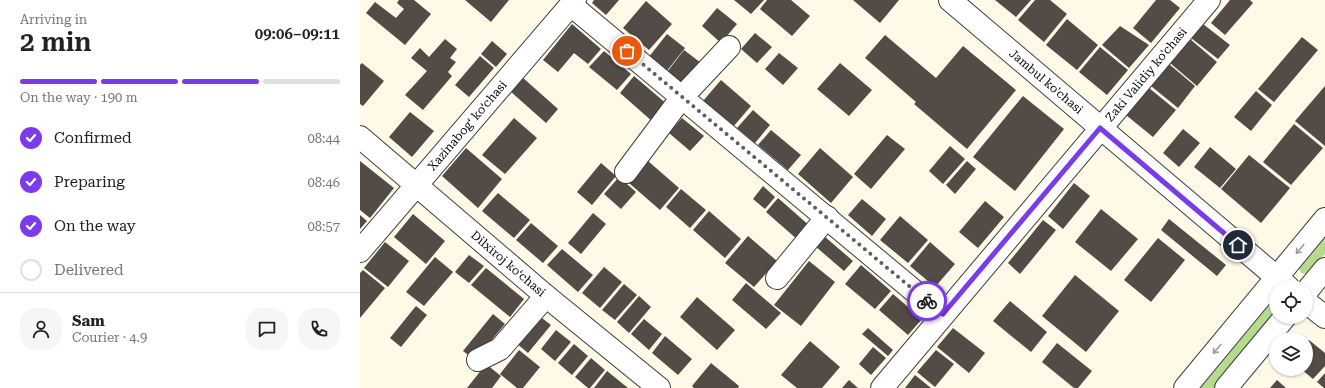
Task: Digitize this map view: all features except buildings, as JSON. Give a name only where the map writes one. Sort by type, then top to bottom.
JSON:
[{"type":"street","name":"Jambul ko'chasi","points":[[950,0],[1280,280]]},
{"type":"street","name":"Zaki Validiy ko'chasi","points":[[882,388],[1209,0]]},
{"type":"street","points":[[573,2],[682,97],[943,314]]},
{"type":"street","name":"Xazinabog‘ ko‘chasi","points":[[360,251],[573,2]]},
{"type":"street","points":[[626,172],[682,97],[729,47]]},
{"type":"street","name":"Dilxiroj ko‘chasi","points":[[360,137],[546,296],[659,388]]},
{"type":"street","points":[[776,278],[827,217]]},
{"type":"street","points":[[1283,280],[1325,219]]},
{"type":"street","points":[[1313,284],[1325,269]]},
{"type":"street","points":[[478,360],[500,349],[546,296]]},
{"type":"street","points":[[1184,388],[1269,296]]},
{"type":"street","points":[[1313,308],[1325,317]]},
{"type":"street","points":[[1226,388],[1279,324]]},
{"type":"green space","points":[[1325,234],[1325,254],[1308,274],[1301,273],[1298,266]]},
{"type":"green space","points":[[1269,299],[1269,321],[1214,388],[1196,388]]},
{"type":"way so far","points":[[627,51],[927,301]]},
{"type":"route","points":[[927,301],[943,314],[1100,128],[1238,245]]}]
